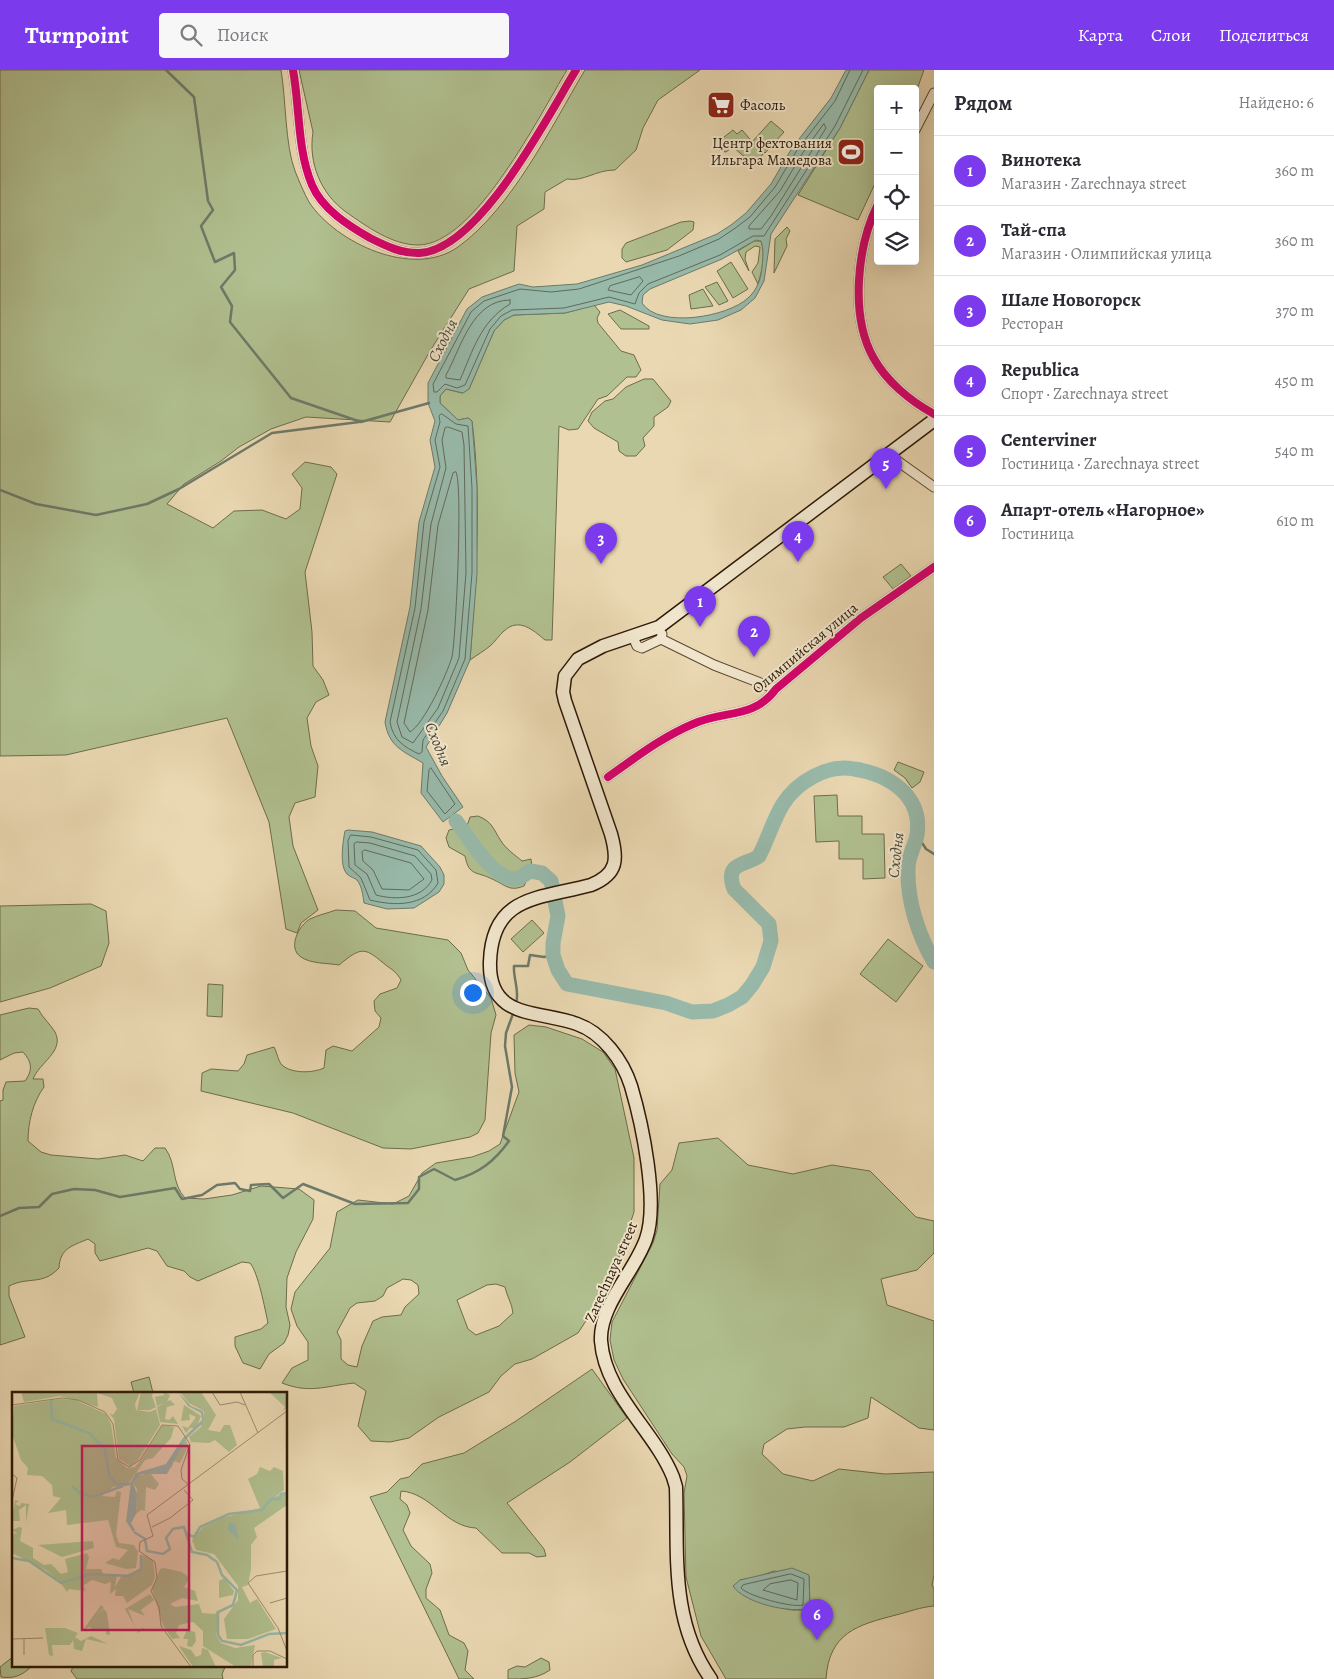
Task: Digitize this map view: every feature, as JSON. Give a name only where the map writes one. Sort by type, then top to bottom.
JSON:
[{"type":"main road","points":[[660,633],[934,420]]},
{"type":"main road","name":"Zarechnaya street","points":[[660,633],[633,637],[603,646],[578,659],[565,676],[563,684],[565,701],[611,834],[616,860],[609,874],[602,881],[513,907],[499,920],[492,943],[490,975],[497,994],[510,1006],[539,1016],[578,1024],[599,1037],[617,1057],[631,1086],[650,1186],[651,1221],[646,1240],[607,1313],[602,1326],[601,1342],[605,1361],[614,1382],[673,1477],[676,1487],[678,1572],[685,1626],[691,1645],[711,1679]]},
{"type":"street","points":[[293,70],[302,150],[313,188],[332,212],[361,233],[403,252],[422,253],[443,246],[464,233],[486,208],[523,159],[576,70]]},
{"type":"street","points":[[919,122],[934,93]]},
{"type":"street","points":[[874,214],[868,228],[860,267],[859,292],[864,337],[882,372],[912,400],[934,414]]},
{"type":"street","points":[[888,455],[934,487]]},
{"type":"street","name":"Олимпийская улица","points":[[608,777],[659,741],[694,723],[749,710],[767,701],[776,689],[861,618],[934,567]]},
{"type":"street","points":[[660,633],[714,664],[776,689]]},
{"type":"green space","points":[[0,70],[281,70],[289,148],[295,171],[309,202],[321,217],[337,231],[356,243],[398,258],[420,259],[440,256],[458,247],[478,231],[496,211],[529,165],[585,70],[700,70],[658,100],[643,128],[636,150],[615,170],[579,179],[567,179],[545,192],[544,209],[517,226],[514,271],[469,289],[430,351],[390,422],[306,417],[271,429],[239,447],[221,461],[184,484],[167,504],[213,528],[234,511],[262,510],[286,519],[300,509],[302,488],[292,474],[305,462],[331,467],[337,474],[305,572],[312,632],[313,666],[323,680],[329,695],[316,702],[307,718],[311,746],[318,766],[315,797],[295,803],[289,817],[293,846],[318,910],[301,923],[297,933],[286,929],[269,822],[227,718],[66,755],[0,756]]},
{"type":"green space","points":[[299,70],[567,70],[523,145],[483,201],[462,224],[440,239],[418,245],[399,242],[371,229],[337,205],[323,187],[315,166],[312,144],[313,132]]},
{"type":"green space","name":"Центр фехтования Ильгара Мамедова","points":[[869,70],[924,70],[919,85],[874,85],[874,186],[858,220],[798,195],[840,128]]},
{"type":"green space","points":[[771,121],[784,132],[765,153],[752,142]]},
{"type":"green space","points":[[733,130],[737,134],[742,130],[763,154],[759,159],[747,159],[733,147],[726,152],[719,150],[719,141]]},
{"type":"green space","points":[[681,222],[694,222],[693,230],[667,250],[626,262],[622,258],[622,249],[626,243]]},
{"type":"green space","points":[[787,227],[790,231],[786,239],[787,246],[774,273],[775,239]]},
{"type":"green space","points":[[754,241],[761,241],[763,251],[762,268],[758,284],[752,272],[758,263],[760,247],[755,246],[746,252],[745,259],[749,271],[738,251]]},
{"type":"green space","points":[[731,262],[748,289],[733,298],[717,271]]},
{"type":"green space","points":[[717,282],[728,301],[719,305],[705,287]]},
{"type":"green space","points":[[703,289],[713,306],[691,309],[689,295]]},
{"type":"green space","points":[[594,305],[600,312],[597,318],[598,323],[621,351],[634,355],[641,370],[636,377],[627,377],[607,396],[598,399],[578,429],[569,430],[559,426],[552,640],[545,640],[526,626],[515,625],[504,631],[490,646],[470,660],[476,570],[477,511],[477,481],[472,421],[468,418],[458,420],[440,403],[440,396],[446,389],[462,393],[469,389],[494,331],[504,320],[514,315],[565,313]]},
{"type":"green space","points":[[620,310],[649,326],[649,329],[621,329],[608,314]]},
{"type":"green space","points":[[644,379],[653,379],[671,401],[668,407],[654,417],[654,426],[643,438],[645,446],[636,456],[626,456],[619,451],[618,442],[594,428],[588,421],[592,412],[605,401],[613,399],[626,387]]},
{"type":"green space","points":[[901,564],[911,576],[893,589],[883,577]]},
{"type":"green space","points":[[898,762],[924,772],[920,782],[912,788],[905,778],[894,770]]},
{"type":"green space","points":[[837,795],[838,816],[862,816],[862,834],[884,834],[885,878],[863,879],[863,859],[839,859],[839,841],[816,842],[814,796]]},
{"type":"green space","points":[[478,816],[490,823],[503,844],[522,861],[531,859],[532,868],[524,886],[511,888],[474,872],[469,867],[465,856],[449,847],[446,838],[449,830],[467,826],[470,817]]},
{"type":"green space","points":[[91,904],[106,911],[109,943],[101,966],[50,988],[0,1002],[0,906]]},
{"type":"green space","points":[[336,910],[355,911],[376,928],[448,940],[461,953],[468,970],[491,998],[496,1015],[491,1033],[485,1120],[478,1133],[470,1137],[411,1149],[383,1148],[293,1113],[201,1091],[202,1073],[211,1069],[238,1071],[244,1064],[247,1055],[274,1047],[282,1065],[286,1068],[303,1072],[319,1070],[324,1068],[326,1050],[333,1046],[352,1051],[379,1027],[381,1018],[375,1011],[374,1001],[380,994],[397,988],[401,980],[395,972],[374,955],[364,951],[354,954],[339,965],[305,959],[297,953],[295,948],[296,937],[306,922]]},
{"type":"green space","points":[[532,920],[544,933],[523,952],[511,939]]},
{"type":"green space","points":[[888,939],[923,966],[896,1002],[860,974]]},
{"type":"green space","points":[[208,984],[223,985],[222,1017],[207,1016]]},
{"type":"green space","points":[[29,1008],[38,1009],[55,1032],[57,1039],[54,1051],[33,1079],[43,1079],[44,1087],[32,1113],[28,1141],[41,1152],[51,1155],[98,1159],[125,1155],[143,1161],[155,1148],[165,1148],[169,1154],[178,1186],[185,1198],[204,1199],[232,1195],[261,1186],[299,1189],[314,1200],[313,1219],[296,1252],[287,1278],[286,1307],[290,1325],[288,1335],[284,1343],[269,1354],[260,1369],[243,1363],[235,1346],[235,1337],[261,1329],[268,1323],[258,1282],[250,1263],[242,1262],[198,1281],[184,1271],[167,1266],[157,1251],[148,1248],[100,1261],[95,1253],[95,1244],[88,1239],[64,1252],[59,1268],[53,1274],[41,1279],[9,1286],[9,1296],[25,1337],[0,1345],[0,1101],[3,1100],[3,1090],[6,1082],[25,1081],[30,1066],[23,1052],[14,1053],[0,1060],[0,1015]]},
{"type":"green space","points":[[529,1025],[546,1027],[582,1039],[603,1052],[615,1069],[634,1158],[634,1212],[610,1284],[578,1333],[532,1359],[515,1364],[501,1376],[489,1392],[439,1417],[409,1438],[390,1442],[371,1441],[358,1426],[366,1391],[354,1383],[309,1389],[282,1383],[292,1368],[308,1360],[308,1342],[297,1326],[291,1309],[295,1292],[330,1248],[337,1212],[358,1200],[393,1204],[409,1196],[422,1173],[436,1163],[472,1157],[489,1151],[500,1144],[519,1092],[515,1073],[514,1035]],"holes":[[[403,1279],[411,1280],[418,1285],[419,1294],[405,1307],[401,1315],[382,1317],[373,1321],[362,1346],[357,1367],[348,1365],[341,1359],[341,1340],[337,1332],[350,1308],[357,1303],[375,1301],[383,1296],[387,1288]],[[496,1284],[505,1287],[513,1313],[499,1326],[476,1335],[468,1329],[457,1300],[487,1285]]]},
{"type":"green space","points":[[718,1138],[748,1165],[793,1174],[832,1165],[870,1171],[916,1217],[934,1221],[934,1253],[917,1270],[881,1279],[887,1305],[934,1321],[934,1430],[919,1428],[871,1397],[868,1418],[844,1427],[787,1429],[764,1444],[762,1454],[783,1474],[813,1481],[839,1469],[885,1474],[934,1472],[934,1575],[932,1585],[934,1589],[934,1606],[919,1608],[869,1623],[848,1634],[839,1641],[833,1651],[828,1663],[826,1679],[726,1679],[701,1636],[686,1577],[684,1493],[687,1476],[684,1467],[672,1454],[623,1379],[614,1360],[610,1340],[612,1322],[653,1243],[657,1230],[660,1184],[672,1170],[679,1143]],"holes":[[[774,1571],[809,1576],[810,1608],[800,1610],[790,1610],[772,1603],[740,1580]]]},
{"type":"green space","points":[[592,1369],[627,1418],[570,1462],[507,1503],[544,1549],[546,1556],[537,1557],[529,1553],[502,1553],[476,1528],[456,1522],[421,1497],[401,1491],[400,1499],[407,1505],[410,1513],[403,1530],[411,1546],[430,1564],[432,1573],[426,1589],[426,1598],[440,1610],[449,1635],[464,1643],[468,1651],[465,1670],[474,1679],[459,1679],[370,1497],[387,1492],[400,1479],[409,1477],[422,1464],[464,1453],[516,1421]]},
{"type":"green space","points":[[149,1377],[153,1392],[134,1392],[131,1382]]},
{"type":"green space","points":[[12,1658],[12,1666],[32,1666],[18,1676],[10,1677],[1,1677],[0,1667]]},
{"type":"green space","points":[[541,1658],[549,1662],[550,1670],[535,1677],[508,1679],[508,1670],[517,1666],[525,1667]]},
{"type":"green space","points":[[74,1666],[226,1666],[222,1674],[223,1679],[77,1679],[71,1671]]},
{"type":"water","points":[[846,70],[869,70],[840,128],[771,234],[764,281],[755,298],[741,310],[718,320],[690,324],[662,320],[626,306],[609,302],[565,313],[514,315],[504,320],[494,331],[469,389],[463,393],[446,389],[440,396],[440,403],[458,420],[468,418],[472,421],[477,488],[477,573],[470,660],[447,713],[426,747],[442,776],[463,807],[443,822],[421,793],[423,763],[394,743],[385,722],[410,607],[419,522],[435,467],[430,440],[435,421],[428,403],[428,383],[467,309],[482,297],[519,284],[533,287],[577,284],[642,265],[717,234],[746,213],[771,184],[792,148],[831,98]],"holes":[[[756,240],[761,241],[763,257],[760,280],[751,295],[738,305],[710,315],[678,318],[663,316],[651,311],[642,303],[643,295],[650,289],[722,259]]]},
{"type":"water","points":[[345,831],[372,832],[421,846],[440,867],[444,875],[444,884],[439,892],[414,908],[387,909],[364,903],[359,882],[347,874],[343,865],[343,841]]},
{"type":"water","points":[[792,1568],[809,1575],[810,1608],[792,1609],[768,1606],[747,1597],[733,1586],[740,1580]]},
{"type":"waterway","points":[[166,70],[194,97],[208,201],[213,210],[201,226],[215,262],[234,253],[235,270],[221,287],[232,306],[230,322],[291,398],[361,422],[429,403]]},
{"type":"waterway","points":[[0,490],[36,504],[96,515],[147,504],[179,489],[272,433],[359,422]]},
{"type":"waterway","name":"Сходня","points":[[456,821],[481,855],[496,871],[512,879],[517,879],[530,871],[542,873],[551,881],[558,916],[553,943],[553,955],[558,970],[567,984],[666,1003],[692,1012],[713,1011],[742,997],[752,985],[763,967],[771,941],[769,924],[734,889],[732,880],[734,869],[759,856],[783,804],[804,782],[833,769],[844,768],[867,772],[879,776],[900,789],[909,798],[914,809],[917,821],[917,835],[908,864],[909,892],[918,929],[934,962]]},
{"type":"waterway","points":[[917,835],[926,849],[934,854]]},
{"type":"waterway","points":[[516,1003],[514,966],[528,966],[530,955],[544,957],[553,955]]},
{"type":"waterway","points":[[0,1216],[19,1208],[39,1207],[52,1194],[74,1189],[95,1190],[120,1197],[175,1188],[182,1199],[202,1195],[217,1185],[235,1183],[240,1189],[250,1191],[251,1185],[269,1184],[283,1198],[303,1184],[355,1204],[408,1203],[419,1189],[419,1177],[434,1169],[455,1180],[464,1177],[492,1161],[509,1141],[503,1136],[512,1087],[505,1046],[506,1033],[514,1011]]},
{"type":"cycle path","points":[[293,70],[301,143],[307,171],[312,185],[322,202],[337,216],[370,238],[388,247],[413,253],[420,253],[443,246],[466,229],[488,206],[530,148],[576,70]]},
{"type":"cycle path","points":[[874,214],[865,240],[859,280],[861,321],[866,340],[878,366],[892,382],[908,397],[934,414]]},
{"type":"cycle path","points":[[608,777],[649,748],[682,729],[705,720],[748,710],[758,705],[861,618],[934,567]]},
{"type":"place","name":"Фасоль","points":[[721,105]]},
{"type":"place","name":"Центр фехтования Ильгара Мамедова","points":[[851,152]]},
{"type":"place","name":"Centerviner","points":[[886,489]]},
{"type":"place","name":"Republica","points":[[798,562]]},
{"type":"place","name":"Шале Новогорск","points":[[601,564]]},
{"type":"place","name":"Винотека","points":[[700,627]]},
{"type":"place","name":"Тай-спа","points":[[754,657]]},
{"type":"place","name":"Апарт-отель «Нагорное»","points":[[817,1640]]}]
